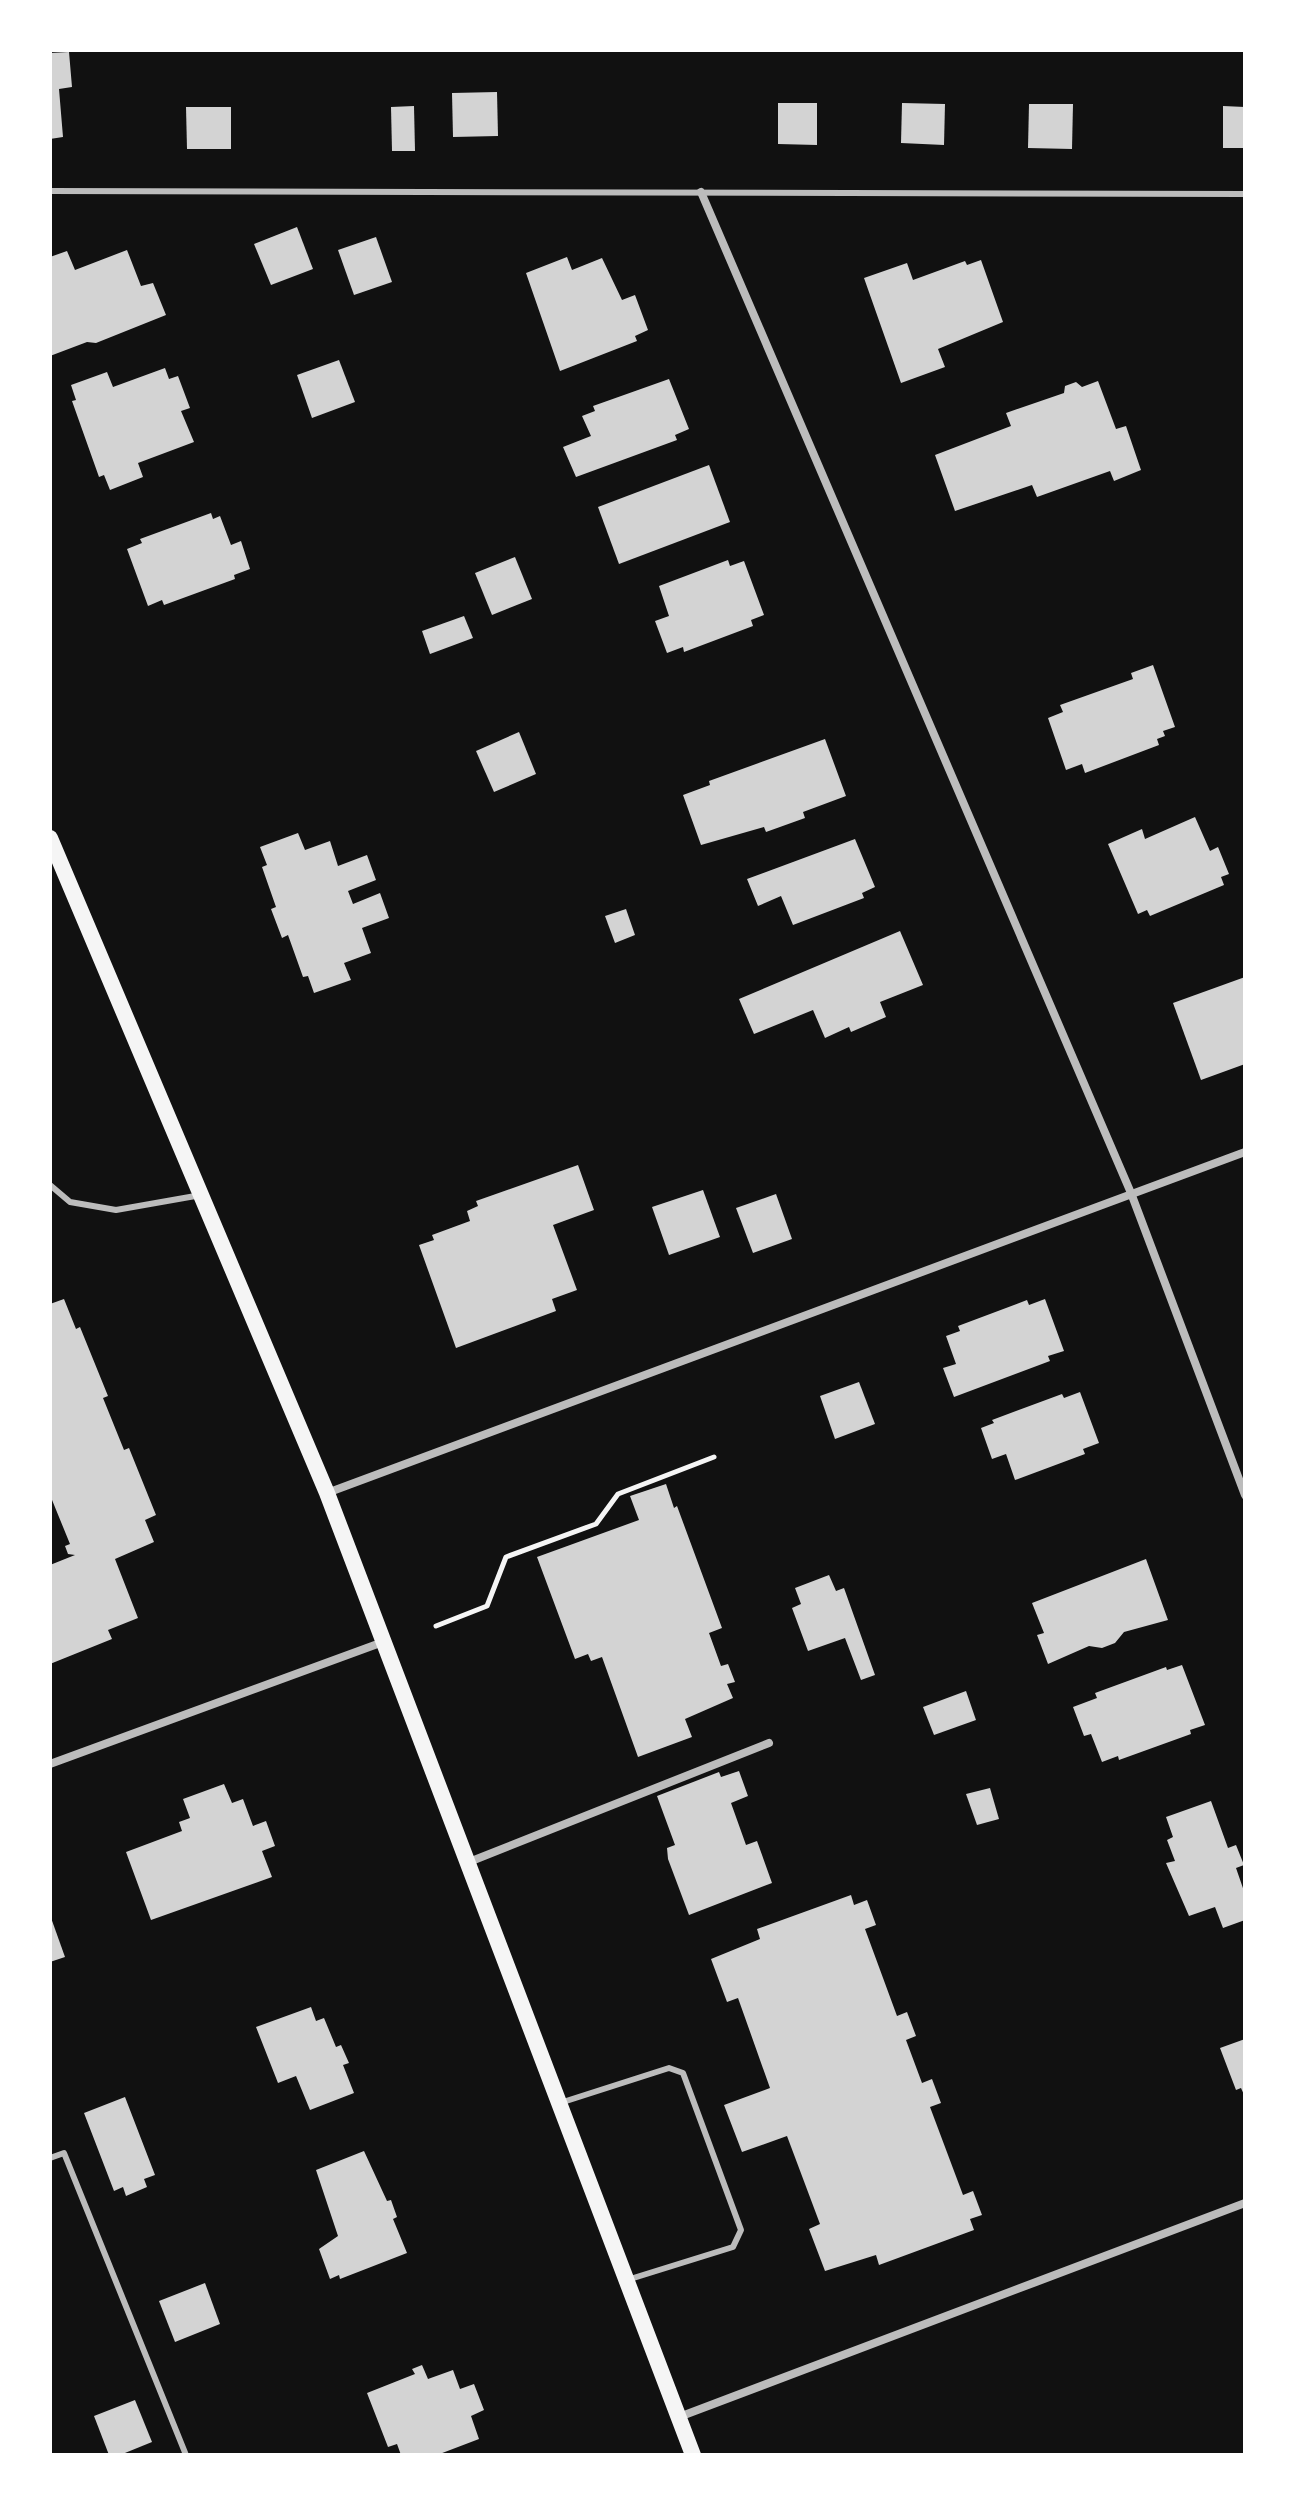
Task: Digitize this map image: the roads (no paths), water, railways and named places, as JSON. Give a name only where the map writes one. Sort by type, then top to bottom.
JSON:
[{"type":"main road","points":[[50,838],[56,873],[201,1195],[327,1493],[693,2455]]},
{"type":"street","points":[[701,192],[1131,1193],[1245,1495]]},
{"type":"street","points":[[327,1493],[1245,1152]]},
{"type":"street","points":[[50,1764],[384,1642]]},
{"type":"street","points":[[469,1862],[769,1743]]},
{"type":"street","points":[[679,2417],[1245,2203]]},
{"type":"lane","points":[[50,191],[1245,194]]},
{"type":"lane","points":[[50,1185],[70,1202],[116,1210],[201,1195]]},
{"type":"lane","points":[[560,2103],[669,2068],[683,2073],[741,2230],[733,2247],[627,2280]]},
{"type":"lane","points":[[50,2158],[64,2153],[186,2455]]}]
